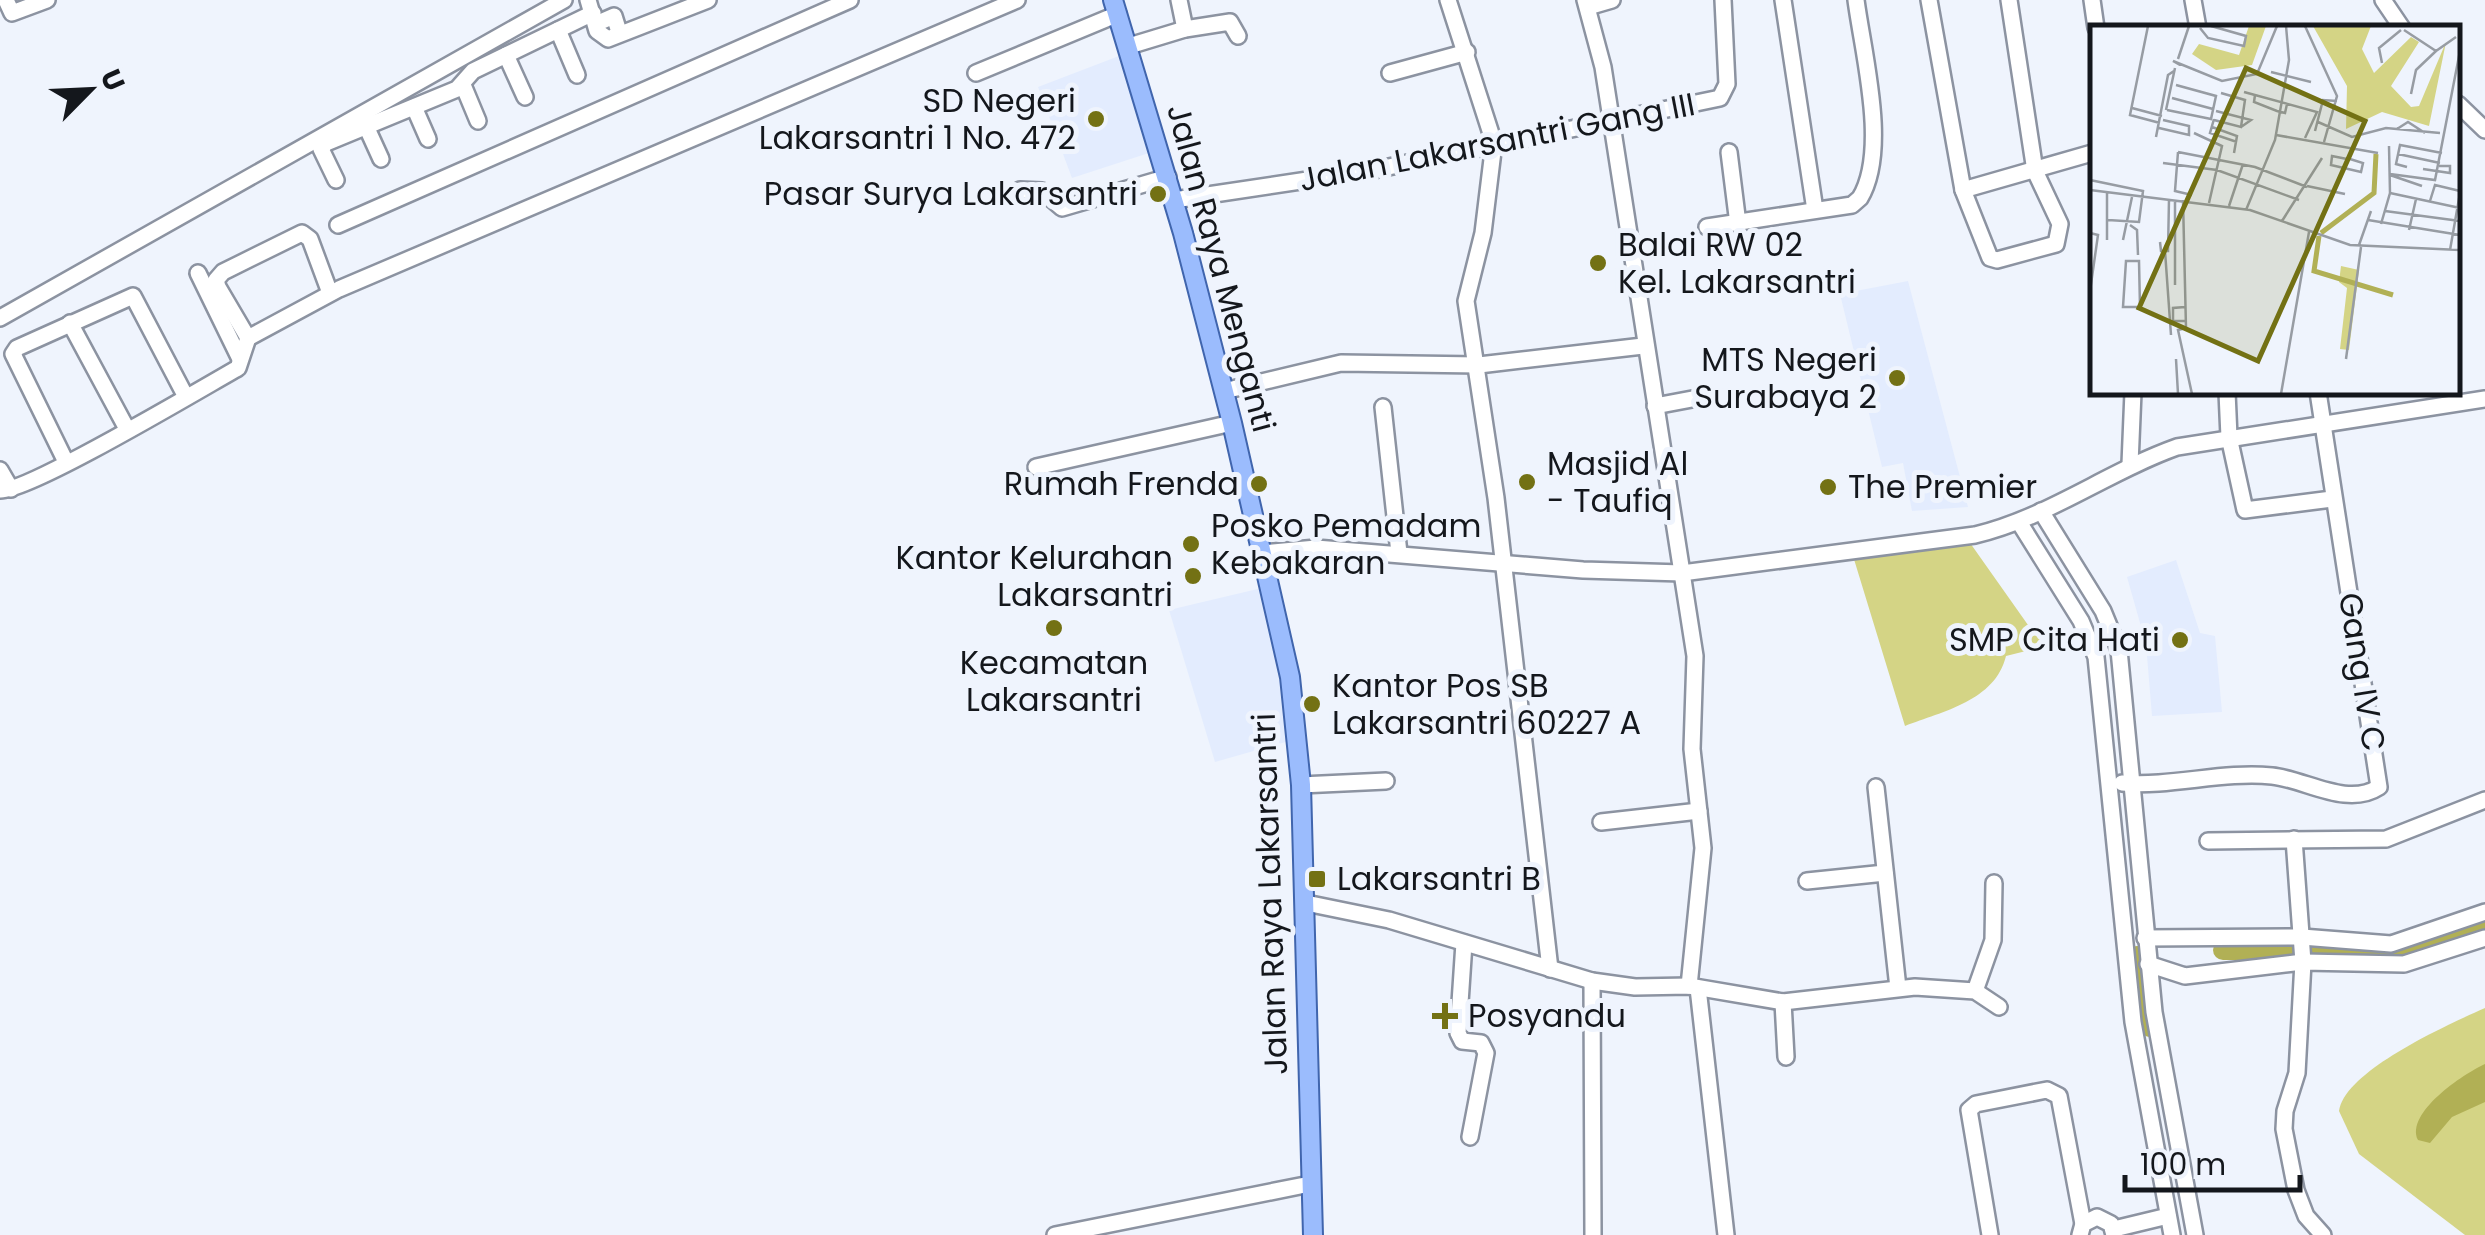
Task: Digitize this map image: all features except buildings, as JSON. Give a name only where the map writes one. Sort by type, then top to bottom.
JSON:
[{"type":"main road","name":"Jalan Raya Menganti","points":[[1116,7],[1168,176],[1262,553]]},
{"type":"main road","name":"Jalan Raya Lakarsantri","points":[[1262,553],[1290,677],[1301,785],[1313,1235]]},
{"type":"street","points":[[6,0],[12,13],[47,0]]},
{"type":"street","points":[[0,318],[564,0]]},
{"type":"street","points":[[574,0],[592,11],[604,38],[708,0]]},
{"type":"street","points":[[338,224],[850,0]]},
{"type":"street","points":[[0,470],[6,490],[66,462],[238,368],[248,338],[330,293],[1017,0]]},
{"type":"street","points":[[1179,0],[1185,28]]},
{"type":"street","points":[[1448,0],[1494,144],[1483,233],[1466,288],[1550,970]]},
{"type":"street","points":[[1612,0],[1587,4],[1602,67],[1694,656],[1692,749],[1702,865],[1694,987],[1726,1235]]},
{"type":"street","name":"Jalan Lakarsantri Gang III","points":[[1174,200],[1374,170],[1720,98],[1726,92],[1723,0]]},
{"type":"street","points":[[1784,0],[1815,210]]},
{"type":"street","points":[[1707,227],[1852,205],[1866,190],[1873,116],[1856,0]]},
{"type":"street","points":[[1929,0],[1962,190],[1986,254],[1997,260],[2056,244],[2060,235],[2060,224],[2036,171],[2009,0]]},
{"type":"street","points":[[2092,0],[2096,25]]},
{"type":"street","points":[[2193,0],[2197,25]]},
{"type":"street","points":[[2382,0],[2400,25]]},
{"type":"street","points":[[976,73],[1116,7]]},
{"type":"street","points":[[336,180],[322,146],[463,84],[472,71],[592,11]]},
{"type":"street","points":[[1129,46],[1185,28],[1230,22],[1238,36]]},
{"type":"street","points":[[558,30],[577,75]]},
{"type":"street","points":[[1390,73],[1467,52]]},
{"type":"street","points":[[506,55],[525,97]]},
{"type":"street","points":[[463,84],[478,120]]},
{"type":"street","points":[[414,106],[428,140]]},
{"type":"street","points":[[2460,106],[2485,130]]},
{"type":"street","points":[[366,126],[381,159]]},
{"type":"street","points":[[1729,152],[1738,224]]},
{"type":"street","points":[[1962,190],[2090,154]]},
{"type":"street","points":[[1020,190],[1042,191],[1062,208],[1168,176]]},
{"type":"street","points":[[248,338],[218,287],[216,280],[223,272],[302,234],[310,239],[330,293]]},
{"type":"street","points":[[198,273],[240,358]]},
{"type":"street","points":[[66,462],[13,352],[134,296],[186,397]]},
{"type":"street","points":[[70,324],[126,429]]},
{"type":"street","points":[[1224,391],[1369,360],[1478,364],[1643,346]]},
{"type":"street","points":[[2130,464],[2133,395]]},
{"type":"street","points":[[2227,395],[2229,437],[2245,510],[2332,499]]},
{"type":"street","name":"Gang IV C","points":[[2131,784],[2274,776],[2319,791],[2367,792],[2379,786],[2319,395]]},
{"type":"street","points":[[1654,406],[1708,396]]},
{"type":"street","points":[[1262,553],[1316,548],[1502,564],[1682,572],[1975,535],[2020,522],[2130,464],[2177,447],[2485,399]]},
{"type":"street","points":[[1383,408],[1399,553]]},
{"type":"street","points":[[1036,466],[1232,424]]},
{"type":"street","points":[[2041,511],[2103,611],[2118,650],[2176,1222]]},
{"type":"street","points":[[2020,522],[2080,621],[2096,658],[2134,1022],[2176,1222]]},
{"type":"street","points":[[1301,785],[1386,781]]},
{"type":"street","points":[[2108,782],[2131,784]]},
{"type":"street","points":[[1876,788],[1898,988]]},
{"type":"street","points":[[2208,841],[2386,839],[2485,800]]},
{"type":"street","points":[[1601,822],[1700,811]]},
{"type":"street","points":[[2294,839],[2304,962],[2297,1074],[2285,1110],[2284,1130],[2296,1190],[2306,1216],[2324,1235]]},
{"type":"street","points":[[1807,881],[1885,873]]},
{"type":"street","points":[[1975,991],[1992,940],[1994,883]]},
{"type":"street","points":[[1306,904],[1388,920],[1592,982],[1636,988],[1694,987],[1783,1002],[1898,988],[1975,991],[1999,1007]]},
{"type":"street","points":[[2145,938],[2302,937],[2391,944],[2485,912]]},
{"type":"street","points":[[2148,964],[2184,976],[2304,962],[2404,964],[2485,938]]},
{"type":"street","points":[[2215,970],[2216,940]]},
{"type":"street","points":[[1464,944],[1458,1032],[1462,1040],[1485,1046],[1486,1053],[1470,1136]]},
{"type":"street","points":[[1592,982],[1593,1235]]},
{"type":"street","points":[[1783,1002],[1786,1057]]},
{"type":"street","points":[[1990,1235],[1969,1110],[1976,1104],[2047,1090],[2059,1096],[2082,1229],[2102,1218],[2114,1232],[2176,1222],[2195,1235]]},
{"type":"street","points":[[1055,1235],[1310,1184]]},
{"type":"street","points":[[2130,1235],[2176,1222]]},
{"type":"shaded area","name":"SD Negeri Lakarsantri 1 No. 472","points":[[1119,56],[1155,151],[1072,178],[1038,87]]},
{"type":"shaded area","name":"MTS Negeri Surabaya 2","points":[[1908,281],[1968,507],[1912,511],[1903,463],[1882,467],[1840,294]]},
{"type":"shaded area","points":[[1968,540],[2028,625],[2050,645],[2006,656],[1991,684],[1979,694],[1905,726],[1853,556]]},
{"type":"shaded area","name":"SMP Cita Hati","points":[[2176,560],[2200,633],[2215,636],[2222,712],[2152,716],[2146,644],[2127,577]]},
{"type":"shaded area","points":[[1266,587],[1296,739],[1215,762],[1169,610]]},
{"type":"shaded area","points":[[2485,1008],[2485,1235],[2465,1235],[2359,1154],[2339,1111],[2345,1096],[2378,1065],[2424,1037]]},
{"type":"shaded area","points":[[2485,1064],[2485,1102],[2452,1117],[2430,1143],[2418,1140],[2416,1129],[2428,1107],[2451,1085]]},
{"type":"waterway","points":[[2317,950],[2410,947],[2485,920]]},
{"type":"waterway","points":[[2223,950],[2288,950]]},
{"type":"waterway","points":[[2137,956],[2150,1027]]},
{"type":"place","name":"SD Negeri Lakarsantri 1 No. 472","points":[[1096,119]]},
{"type":"place","name":"Pasar Surya Lakarsantri","points":[[1158,194]]},
{"type":"place","name":"Balai RW 02 Kel. Lakarsantri","points":[[1598,263]]},
{"type":"place","name":"MTS Negeri Surabaya 2","points":[[1897,378]]},
{"type":"place","name":"Masjid Al - Taufiq","points":[[1527,482]]},
{"type":"place","name":"Rumah Frenda","points":[[1259,484]]},
{"type":"place","name":"The Premier","points":[[1828,487]]},
{"type":"place","name":"Posko Pemadam Kebakaran","points":[[1191,544]]},
{"type":"place","name":"Kantor Kelurahan Lakarsantri","points":[[1193,576]]},
{"type":"place","name":"Kecamatan Lakarsantri","points":[[1054,628]]},
{"type":"place","name":"SMP Cita Hati","points":[[2180,640]]},
{"type":"place","name":"Kantor Pos SB Lakarsantri 60227 A","points":[[1312,704]]},
{"type":"place","name":"Lakarsantri B","points":[[1317,879]]},
{"type":"place","name":"Posyandu","points":[[1445,1016]]}]
